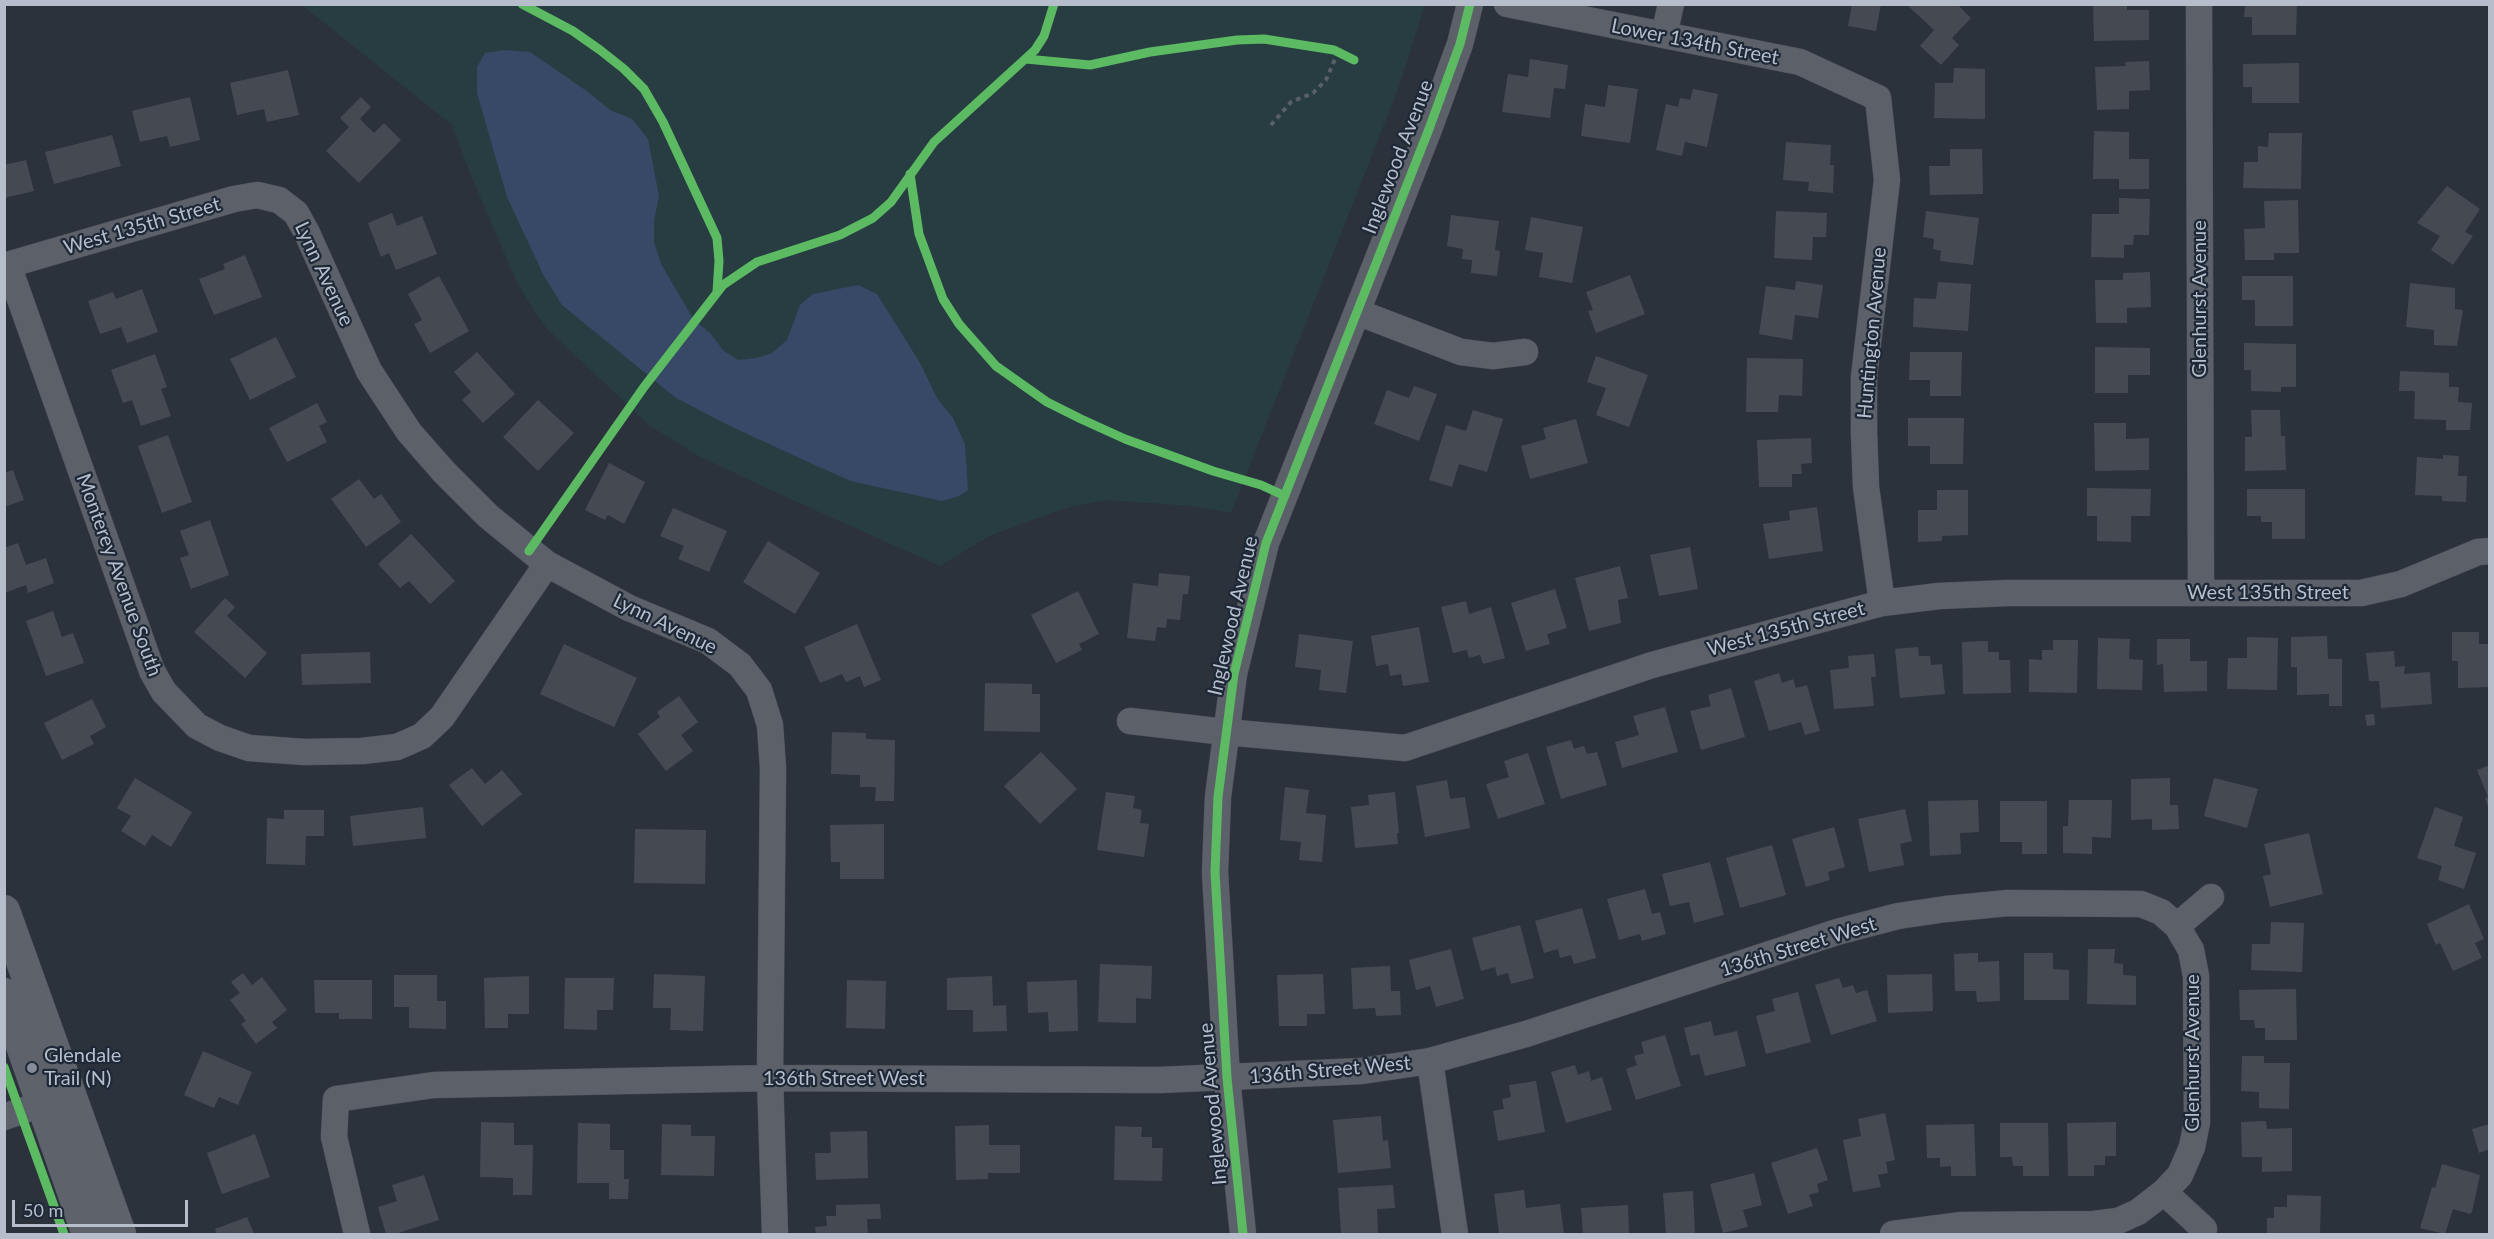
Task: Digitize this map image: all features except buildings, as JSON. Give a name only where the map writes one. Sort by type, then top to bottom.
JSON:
[{"type":"main road","points":[[4,911],[56,1099],[88,1234]]},
{"type":"main road","points":[[4,994],[120,1234]]},
{"type":"street","name":"Inglewood Avenue","points":[[1243,1234],[1227,1078],[1215,872],[1218,797],[1234,674],[1266,543],[1429,129],[1460,44],[1470,4]]},
{"type":"street","name":"Lower 134th Street","points":[[1507,4],[1800,62],[1878,98]]},
{"type":"street","points":[[1664,36],[1671,4]]},
{"type":"street","name":"Glenhurst Avenue","points":[[2199,4],[2201,593]]},
{"type":"street","name":"Huntington Avenue","points":[[1878,98],[1887,180],[1864,377],[1864,432],[1866,487],[1882,603]]},
{"type":"street","name":"West 135th Street","points":[[6,265],[234,199],[257,195],[279,200]]},
{"type":"street","name":"Lynn Avenue","points":[[279,200],[296,213],[369,371],[409,432],[444,472],[488,516],[547,564],[629,608],[708,641],[740,665],[759,690],[770,725],[773,768],[770,1078],[775,1234]]},
{"type":"street","name":"Monterey Avenue South","points":[[6,265],[152,671],[164,692],[197,726],[220,738],[249,748],[304,752],[362,751],[398,747],[422,736],[442,717],[547,564]]},
{"type":"street","points":[[1357,312],[1461,352],[1493,356],[1525,352]]},
{"type":"street","name":"West 135th Street","points":[[1225,732],[1405,748],[1652,665],[1882,603],[1940,596],[2008,593],[2361,593],[2401,584],[2478,552],[2490,551]]},
{"type":"street","points":[[1130,721],[1225,732]]},
{"type":"street","points":[[2177,926],[2211,897]]},
{"type":"street","name":"136th Street West","points":[[357,1234],[334,1137],[336,1099],[434,1085],[770,1078],[1159,1080],[1362,1071],[1430,1061],[1526,1034],[1837,932],[1898,916],[2008,903],[2140,904],[2161,912],[2177,926]]},
{"type":"street","name":"Glenhurst Avenue","points":[[1893,1234],[1962,1225],[2094,1224],[2118,1221],[2138,1212],[2164,1192],[2180,1175],[2192,1147],[2198,1122],[2196,976],[2191,950],[2177,926]]},
{"type":"street","points":[[1430,1061],[1455,1234]]},
{"type":"street","points":[[4,1117],[56,1099]]},
{"type":"street","points":[[2164,1192],[2204,1229]]},
{"type":"path","points":[[1271,125],[1291,102],[1313,93],[1326,80],[1342,54],[1325,48]]},
{"type":"green space","points":[[302,5],[1425,5],[1398,89],[1231,513],[1191,506],[1107,500],[1066,508],[991,535],[940,566],[697,455],[650,426],[546,328],[518,285],[452,125]]},
{"type":"water","points":[[504,50],[530,52],[610,110],[632,119],[648,139],[659,196],[654,221],[654,242],[661,264],[694,320],[710,333],[724,351],[738,360],[757,358],[772,353],[787,340],[800,305],[813,294],[858,285],[877,294],[920,363],[937,398],[953,418],[965,444],[968,490],[959,496],[942,501],[851,481],[806,461],[676,398],[562,305],[544,276],[507,197],[477,93],[477,67],[485,53]]},
{"type":"cycle path","points":[[522,4],[573,31],[624,69],[644,89],[663,122],[717,238],[719,261],[717,292]]},
{"type":"cycle path","points":[[529,551],[644,387],[723,285],[757,262],[840,235],[873,218],[891,202],[934,142],[1035,50],[1044,36],[1054,4]]},
{"type":"cycle path","points":[[1243,1234],[1227,1078],[1215,872],[1218,797],[1234,674],[1266,543],[1429,129],[1460,44],[1470,4]]},
{"type":"cycle path","points":[[1026,59],[1090,65],[1150,52],[1237,40],[1264,39],[1334,50],[1354,60]]},
{"type":"cycle path","points":[[910,174],[919,234],[943,299],[959,324],[996,366],[1047,402],[1125,439],[1213,471],[1261,485],[1285,496]]},
{"type":"cycle path","points":[[4,1067],[64,1234]]},
{"type":"place","name":"Glendale Trail (N)","points":[[32,1068]]}]
